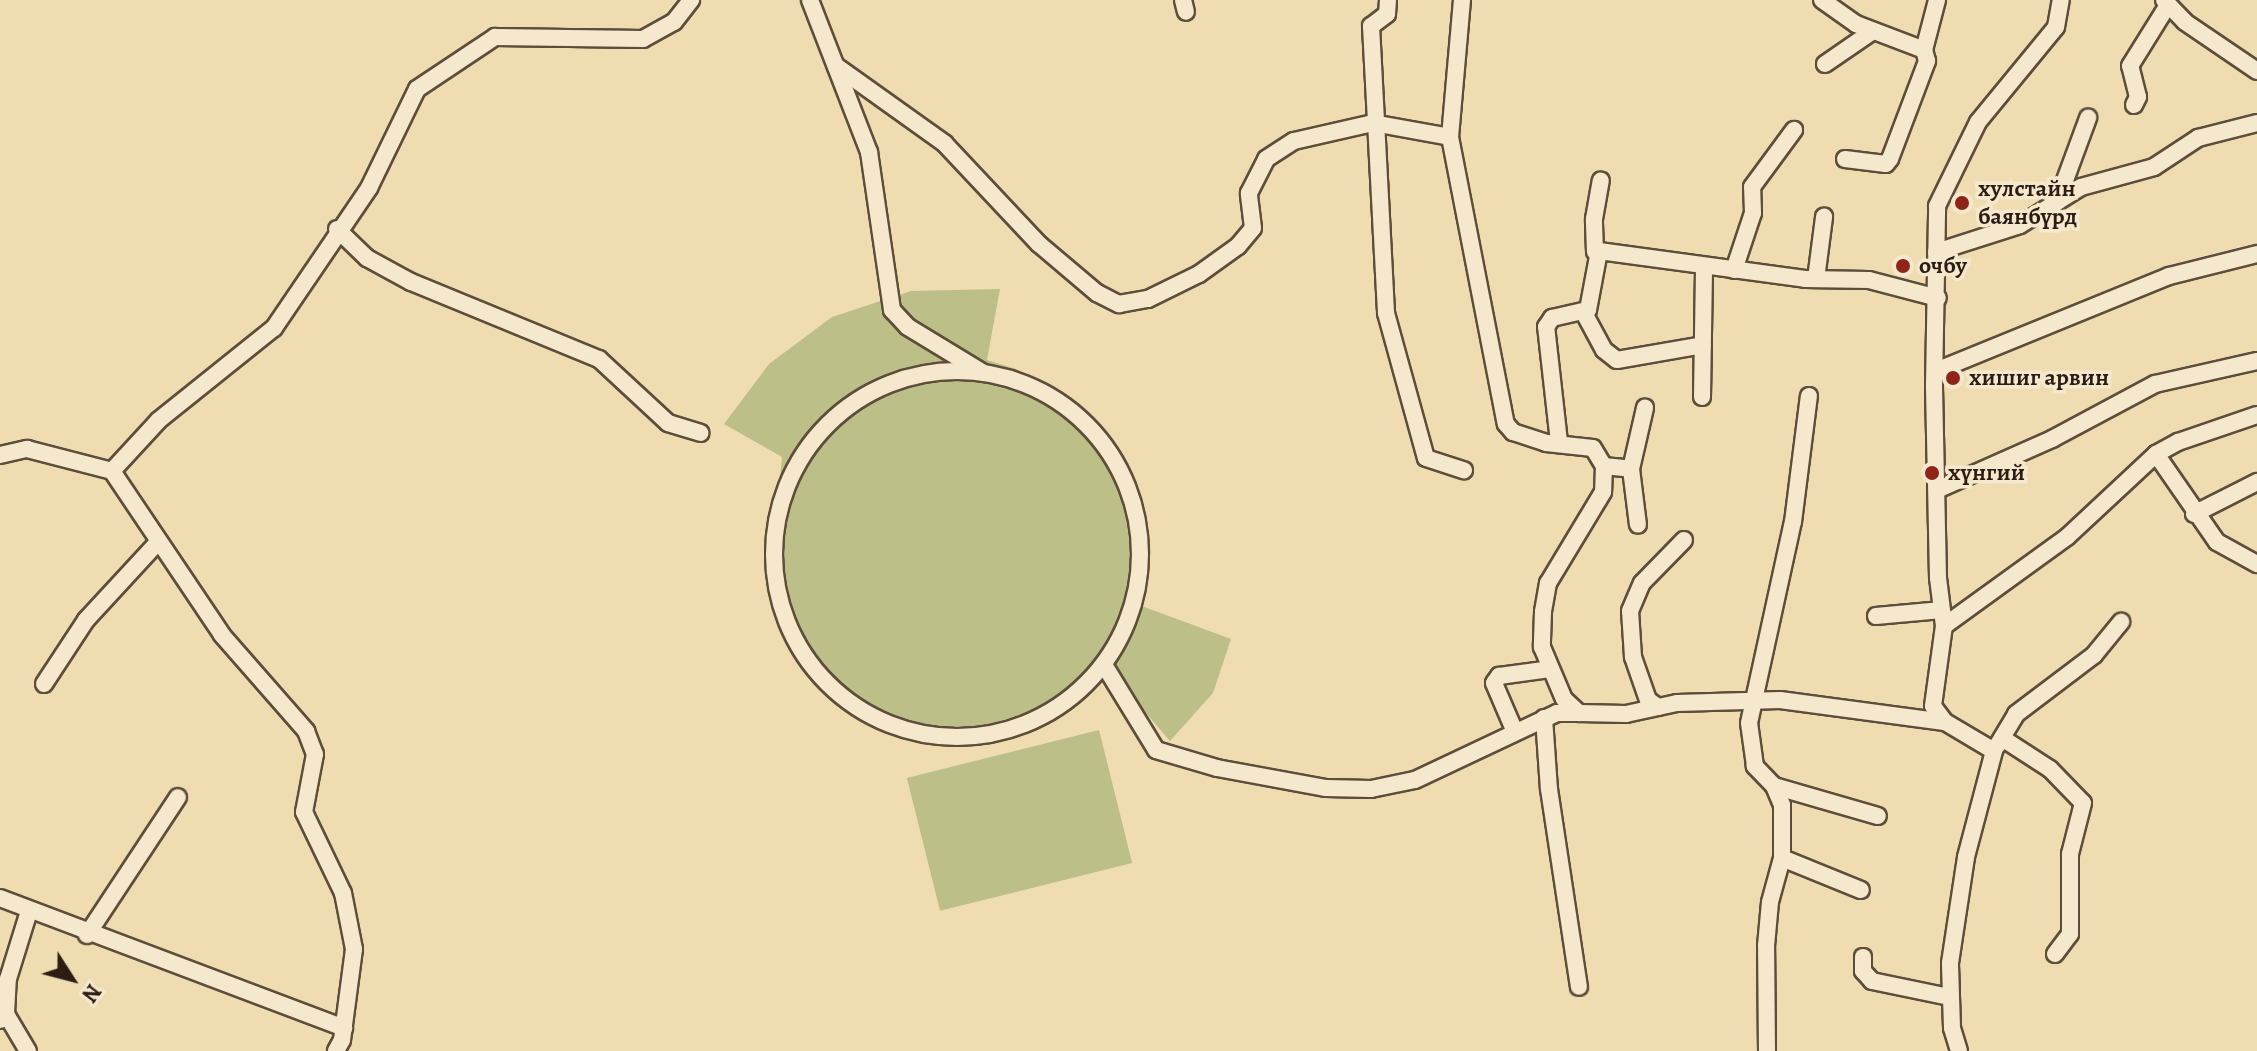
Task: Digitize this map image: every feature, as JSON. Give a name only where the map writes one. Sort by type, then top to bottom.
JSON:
[{"type":"street","points":[[112,471],[159,420],[274,328],[337,229],[372,184],[417,89],[453,62],[495,37],[643,39],[674,22],[691,0]]},
{"type":"street","points":[[810,0],[876,179],[892,310],[908,327],[982,372]]},
{"type":"street","points":[[1388,0],[1387,14],[1371,26],[1373,123],[1386,313],[1426,458],[1464,470]]},
{"type":"street","points":[[1462,0],[1450,137],[1506,424],[1513,432],[1593,448],[1604,466],[1603,492],[1548,583],[1542,647],[1564,699],[1579,713]]},
{"type":"street","points":[[1822,0],[1873,31],[1924,50]]},
{"type":"street","points":[[1845,159],[1886,164],[1890,159],[1923,73],[1924,50],[1937,0]]},
{"type":"street","points":[[1945,722],[1933,706],[1943,618],[1937,490],[1937,206],[1954,164],[1978,122],[2056,27],[2061,0]]},
{"type":"street","points":[[2134,105],[2138,97],[2130,66],[2166,2],[2225,53],[2257,71]]},
{"type":"street","points":[[1825,64],[1873,31]]},
{"type":"street","points":[[836,66],[944,143],[1039,244],[1097,293],[1119,304],[1148,299],[1199,274],[1238,246],[1253,228],[1249,193],[1266,159],[1294,141],[1373,123],[1450,137]]},
{"type":"street","points":[[2056,204],[2088,118]]},
{"type":"street","points":[[1936,252],[2020,225],[2081,187],[2154,167],[2198,138],[2257,123]]},
{"type":"street","points":[[1734,270],[1753,213],[1752,187],[1794,130]]},
{"type":"street","points":[[1601,181],[1594,219],[1595,252],[1584,313],[1604,350],[1617,360],[1703,345]]},
{"type":"street","points":[[1816,279],[1824,217]]},
{"type":"street","points":[[337,229],[367,258],[411,282],[599,359],[668,423],[701,433]]},
{"type":"street","points":[[1595,252],[1651,254],[1704,266],[1816,279],[1869,280],[1938,298]]},
{"type":"street","points":[[1936,371],[2169,276],[2257,254]]},
{"type":"street","points":[[1702,397],[1704,266]]},
{"type":"street","points":[[1559,442],[1546,327],[1552,318],[1584,313]]},
{"type":"street","points":[[1937,490],[2052,439],[2155,384],[2257,361]]},
{"type":"street","points":[[953,369],[982,372],[1036,388],[1065,407],[1090,429],[1132,498],[1138,527],[1136,593],[1106,668],[1050,713],[1016,729],[983,737],[928,736],[899,729],[846,700],[810,662],[782,612],[771,547],[792,474],[813,442],[841,409],[873,388],[908,375],[953,369]]},
{"type":"street","points":[[1767,1051],[1766,946],[1770,902],[1782,858],[1782,805],[1774,786],[1755,766],[1749,723],[1793,522],[1809,396]]},
{"type":"street","points":[[1638,525],[1631,469],[1645,408]]},
{"type":"street","points":[[1876,616],[1943,618],[2067,537],[2156,454],[2178,442],[2257,415]]},
{"type":"street","points":[[0,455],[27,449],[112,471],[222,635],[306,731],[315,754],[304,812],[343,893],[354,949],[344,1028],[336,1051]]},
{"type":"street","points":[[2156,454],[2194,514],[2234,556],[2257,564]]},
{"type":"street","points":[[1604,466],[1631,469]]},
{"type":"street","points":[[2194,514],[2257,482]]},
{"type":"street","points":[[1658,707],[1648,700],[1633,657],[1630,611],[1642,583],[1684,540]]},
{"type":"street","points":[[44,684],[86,620],[158,542]]},
{"type":"street","points":[[1959,1051],[1949,997],[1966,857],[1998,744],[2016,714],[2094,655],[2121,622]]},
{"type":"street","points":[[1106,668],[1156,750],[1217,768],[1326,788],[1371,789],[1415,780],[1544,718],[1579,713],[1626,714],[1658,707],[1755,700],[1945,722],[2050,769],[2083,803],[2070,854],[2070,934],[2055,954]]},
{"type":"street","points":[[1515,732],[1493,690],[1494,683],[1499,676],[1550,669]]},
{"type":"street","points":[[1544,718],[1556,845],[1579,987]]},
{"type":"street","points":[[1774,786],[1878,816]]},
{"type":"street","points":[[87,935],[178,797]]},
{"type":"street","points":[[1782,858],[1861,890]]},
{"type":"street","points":[[0,898],[87,935],[134,946],[344,1028]]},
{"type":"street","points":[[28,1051],[3,1017],[8,979],[29,911]]},
{"type":"street","points":[[1863,957],[1863,971],[1872,981],[1949,997]]},
{"type":"green space","points":[[1000,289],[987,360],[1016,369],[1071,399],[1113,447],[1142,504],[1151,552],[1139,605],[1231,639],[1213,693],[1170,741],[1104,664],[1069,699],[984,726],[941,727],[898,719],[859,700],[825,673],[799,639],[781,600],[773,557],[782,457],[724,424],[769,364],[832,317],[911,291]]},
{"type":"green space","points":[[1099,730],[1132,863],[940,911],[907,778]]},
{"type":"place","name":"хулстайн баянбүрд","points":[[1962,203]]},
{"type":"place","name":"очбу","points":[[1903,266]]},
{"type":"place","name":"хишиг арвин","points":[[1953,378]]},
{"type":"place","name":"хүнгий","points":[[1932,473]]}]
